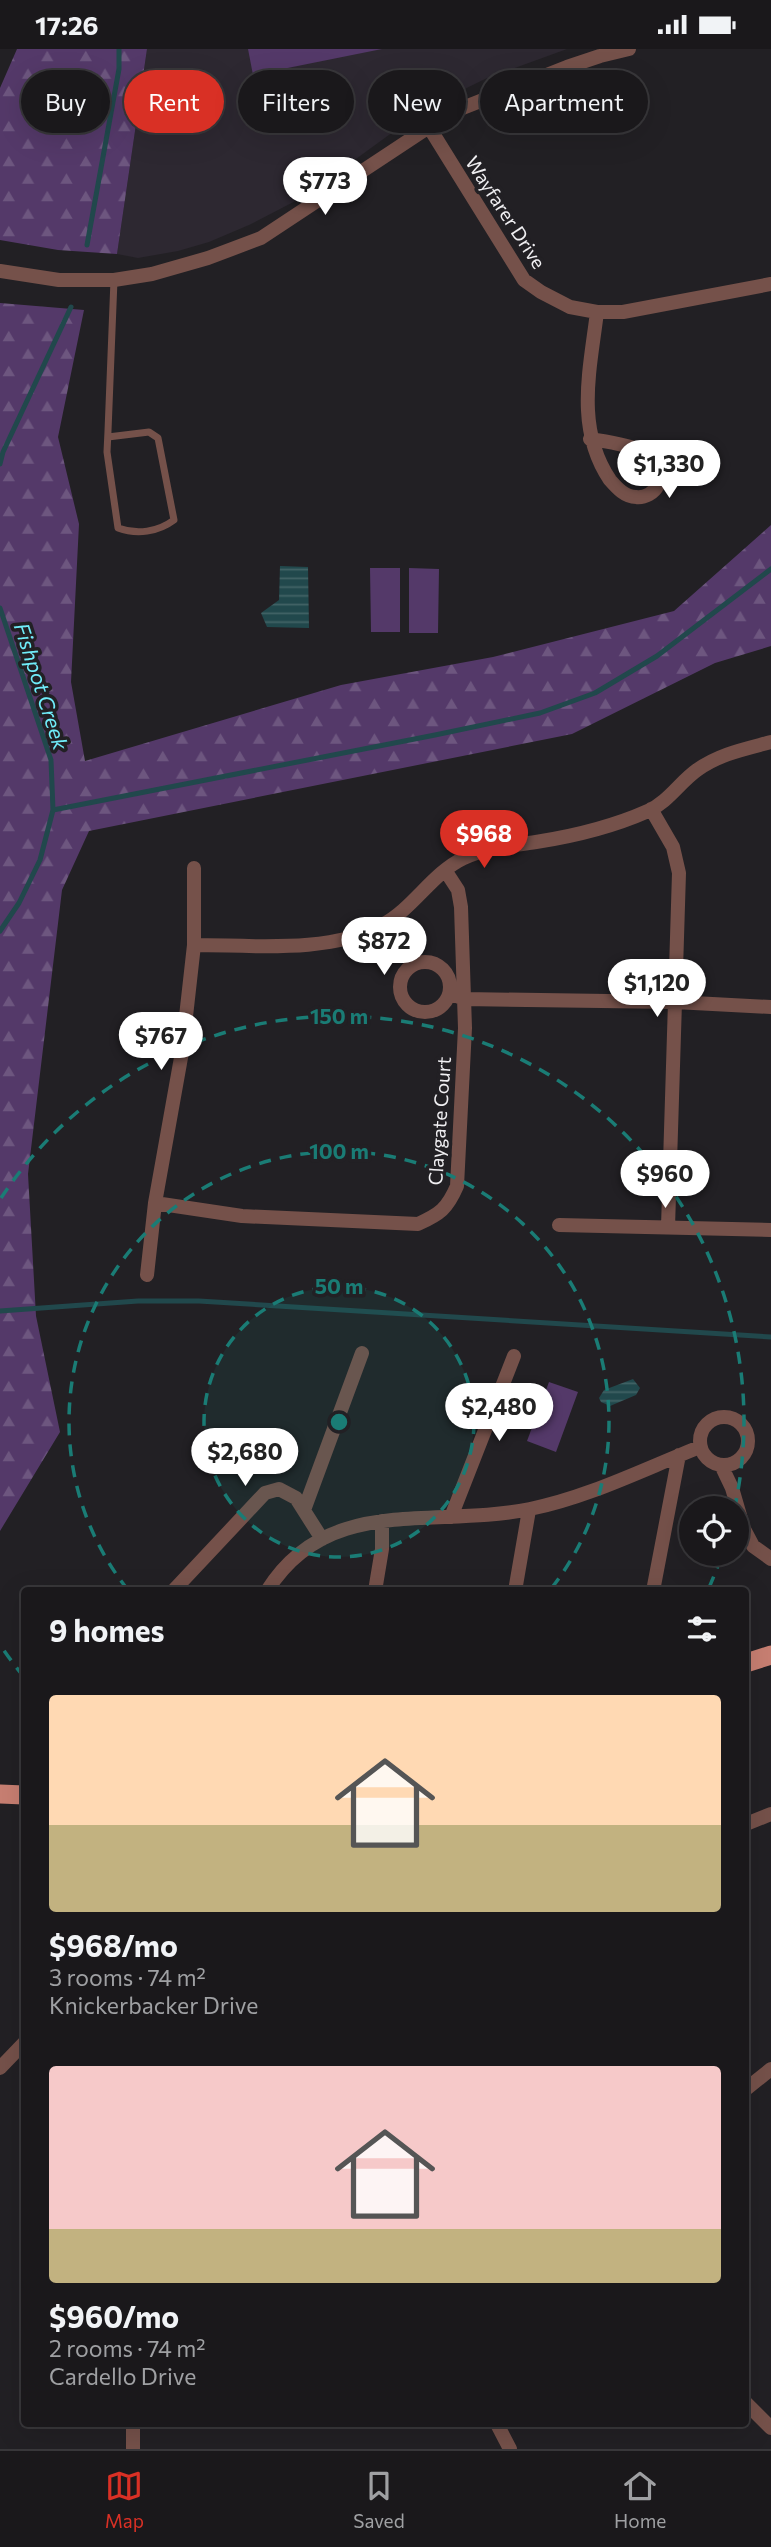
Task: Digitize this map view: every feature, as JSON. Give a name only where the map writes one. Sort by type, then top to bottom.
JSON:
[{"type":"main road","points":[[749,1662],[771,1655]]},
{"type":"main road","points":[[0,1794],[21,1795]]},
{"type":"street","points":[[466,107],[600,56],[629,49]]},
{"type":"street","points":[[0,271],[59,280],[114,280],[152,274],[208,258],[261,238],[420,133]]},
{"type":"street","name":"Wayfarer Drive","points":[[433,133],[524,280],[570,307],[597,312],[623,312],[771,284]]},
{"type":"street","points":[[590,439],[648,452],[660,466],[662,473],[656,488],[649,495],[635,498],[620,492],[603,469],[590,439],[586,406],[597,312]]},
{"type":"street","points":[[194,945],[311,944],[362,934],[384,925],[445,870],[463,858],[488,849],[594,832],[651,809],[695,771],[720,756],[771,742]]},
{"type":"street","points":[[651,809],[673,847],[679,873],[668,1227]]},
{"type":"street","points":[[146,1275],[155,1203],[182,1052],[194,945],[194,868]]},
{"type":"street","name":"Claygate Court","points":[[155,1203],[242,1216],[418,1224],[435,1216],[449,1204],[457,1186],[464,999],[461,907],[458,890],[445,870]]},
{"type":"street","points":[[450,993],[464,999],[675,1002],[771,1007]]},
{"type":"street","points":[[559,1225],[771,1230]]},
{"type":"street","points":[[304,1510],[362,1353]]},
{"type":"street","points":[[451,1517],[514,1356]]},
{"type":"street","points":[[728,1416],[742,1423],[748,1437],[746,1452],[733,1464],[721,1465],[709,1461],[700,1447],[702,1430],[713,1419],[728,1416]]},
{"type":"street","points":[[269,1587],[276,1576],[294,1559],[322,1539],[355,1525],[529,1510],[564,1501],[700,1447]]},
{"type":"street","points":[[654,1587],[679,1455]]},
{"type":"street","points":[[721,1465],[732,1488],[744,1529],[753,1546],[771,1559]]},
{"type":"street","points":[[177,1587],[265,1493],[279,1489],[296,1498],[322,1539]]},
{"type":"street","points":[[516,1587],[529,1510]]},
{"type":"street","points":[[376,1587],[382,1549],[382,1521]]},
{"type":"street","points":[[749,1823],[771,1814]]},
{"type":"street","points":[[0,2069],[21,2046]]},
{"type":"street","points":[[749,2087],[771,2069]]},
{"type":"street","points":[[749,2406],[771,2428]]},
{"type":"street","points":[[133,2427],[133,2449]]},
{"type":"street","points":[[499,2427],[510,2449]]},
{"type":"lane","points":[[108,436],[149,432],[158,438],[174,520],[163,528],[131,533],[118,529],[107,452],[114,280]]},
{"type":"shaded area","points":[[147,49],[567,49],[510,70],[480,70],[480,81],[466,88],[466,70],[368,70],[368,133],[392,133],[305,196],[249,225],[209,242],[138,258],[117,254],[135,133],[224,133],[224,70],[144,70]]},
{"type":"green space","points":[[17,49],[147,49],[144,70],[124,70],[124,133],[135,133],[117,254],[58,250],[0,240],[0,88]]},
{"type":"green space","points":[[248,49],[382,49],[278,70],[252,70]]},
{"type":"green space","points":[[0,303],[84,310],[58,437],[79,524],[71,682],[85,761],[341,685],[493,657],[674,611],[771,525],[771,646],[715,663],[572,734],[89,831],[62,890],[28,1174],[36,1316],[60,1432],[0,1531]]},
{"type":"green space","points":[[370,568],[400,568],[400,632],[371,632]]},
{"type":"green space","points":[[409,568],[439,569],[438,633],[409,633]]},
{"type":"green space","points":[[549,1382],[578,1392],[556,1452],[527,1441]]},
{"type":"water","points":[[280,566],[308,567],[309,628],[267,627],[261,613],[279,600]]},
{"type":"water","points":[[633,1379],[640,1388],[636,1395],[610,1406],[601,1402],[599,1398],[604,1390]]},
{"type":"waterway","name":"Fishpot Creek","points":[[87,245],[119,69],[119,49]]},
{"type":"waterway","name":"Fishpot Creek","points":[[0,464],[3,452],[71,307]]},
{"type":"waterway","points":[[53,810],[540,713],[595,693],[657,656],[771,569]]},
{"type":"waterway","name":"Fishpot Creek","points":[[0,608],[51,760],[53,810],[40,860],[19,903],[0,931]]},
{"type":"waterway","points":[[0,1311],[138,1301],[199,1301],[771,1337]]}]
